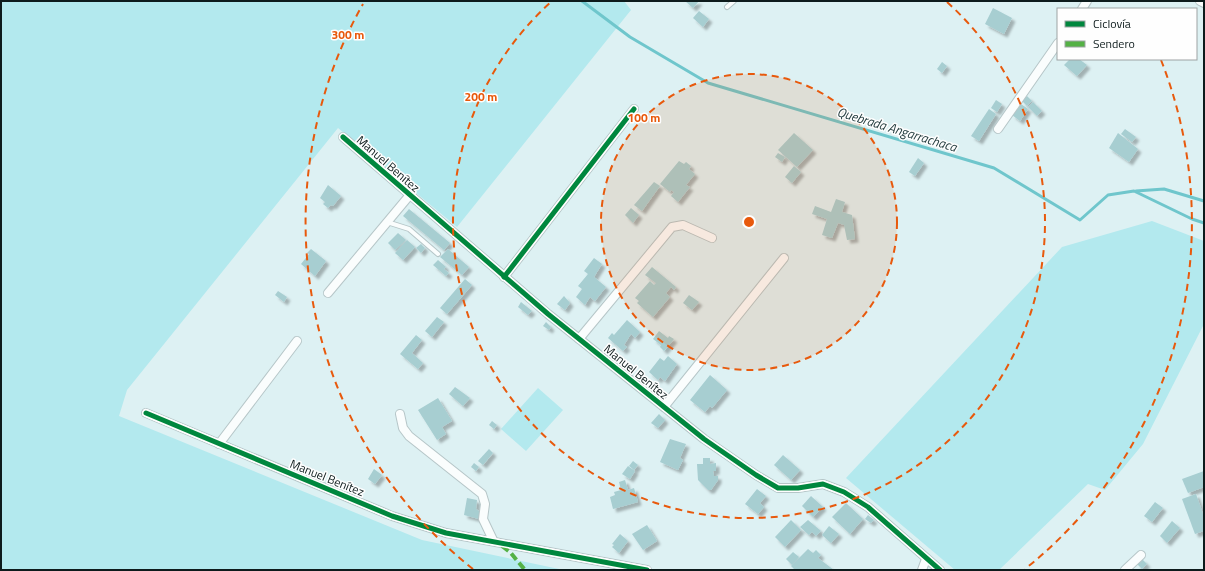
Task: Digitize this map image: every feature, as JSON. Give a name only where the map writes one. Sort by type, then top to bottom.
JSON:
[{"type":"street","points":[[1200,1],[1204,3]]},
{"type":"street","points":[[998,129],[1057,44]]},
{"type":"street","points":[[504,277],[634,110]]},
{"type":"street","name":"Manuel Benítez","points":[[343,137],[409,196],[504,277],[704,439],[778,488],[798,488],[823,484],[844,492],[868,507],[940,570]]},
{"type":"street","points":[[328,293],[409,196]]},
{"type":"street","points":[[579,339],[672,227],[683,225],[712,238]]},
{"type":"street","points":[[664,407],[784,258]]},
{"type":"street","points":[[219,444],[297,341]]},
{"type":"street","name":"Manuel Benítez","points":[[146,413],[392,516],[446,533],[493,540],[646,570]]},
{"type":"street","points":[[400,414],[403,428],[409,436],[482,494],[485,504],[483,519],[493,540]]},
{"type":"street","points":[[1125,570],[1141,555]]},
{"type":"street","points":[[922,570],[926,559]]},
{"type":"lane","points":[[727,8],[734,1]]},
{"type":"lane","points":[[387,222],[409,229],[438,254]]},
{"type":"shaded area","points":[[1,1],[624,1],[631,10],[457,227],[338,128],[127,390],[119,416],[422,540],[564,570],[1,570]]},
{"type":"shaded area","points":[[1152,221],[1204,241],[1204,324],[1143,444],[1105,490],[1088,484],[999,570],[955,570],[846,478],[1062,247]]},
{"type":"shaded area","points":[[538,388],[563,410],[526,451],[501,429]]},
{"type":"building","points":[[685,1],[699,1],[693,8]]},
{"type":"building","points":[[993,8],[1012,18],[1004,34],[985,24]]},
{"type":"building","points":[[699,11],[709,19],[703,27],[693,18]]},
{"type":"building","points":[[1069,60],[1080,60],[1087,65],[1077,76],[1064,65]]},
{"type":"building","points":[[942,62],[947,66],[942,73],[937,69]]},
{"type":"building","points":[[1027,96],[1032,101],[1027,106],[1022,101]]},
{"type":"building","points":[[996,100],[1002,104],[997,112],[991,108]]},
{"type":"building","points":[[1033,102],[1042,111],[1037,116],[1028,107]]},
{"type":"building","points":[[1021,104],[1028,109],[1020,121],[1012,115]]},
{"type":"building","points":[[989,109],[996,114],[979,141],[971,136]]},
{"type":"building","points":[[1125,129],[1136,137],[1132,142],[1121,134]]},
{"type":"building","points":[[794,133],[813,150],[797,167],[778,150]]},
{"type":"building","points":[[1118,133],[1138,149],[1129,162],[1109,148]]},
{"type":"building","points":[[778,153],[785,157],[782,162],[775,157]]},
{"type":"building","points":[[918,158],[924,163],[915,176],[909,172]]},
{"type":"building","points":[[679,161],[684,164],[686,162],[691,166],[689,169],[695,174],[686,185],[690,187],[678,202],[671,196],[674,192],[671,190],[670,192],[660,184]]},
{"type":"building","points":[[794,166],[801,172],[792,183],[785,177]]},
{"type":"building","points":[[654,182],[660,186],[642,211],[634,205]]},
{"type":"building","points":[[328,185],[341,196],[333,206],[331,205],[328,208],[323,204],[325,202],[320,198]]},
{"type":"building","points":[[836,199],[845,202],[842,212],[852,215],[855,239],[847,240],[844,225],[838,223],[832,238],[822,235],[827,219],[812,214],[815,206],[831,212]]},
{"type":"building","points":[[631,208],[639,215],[633,223],[625,215]]},
{"type":"building","points":[[409,209],[450,243],[444,250],[403,216]]},
{"type":"building","points":[[398,233],[406,240],[395,250],[388,243]]},
{"type":"building","points":[[407,240],[415,247],[403,260],[395,253]]},
{"type":"building","points":[[421,244],[425,248],[421,253],[416,248]]},
{"type":"building","points":[[311,249],[326,261],[315,276],[301,264]]},
{"type":"building","points":[[448,249],[469,267],[462,275],[440,257]]},
{"type":"building","points":[[594,258],[602,264],[594,277],[606,287],[595,301],[590,297],[585,305],[576,297],[582,289],[578,286],[588,274],[584,271]]},
{"type":"building","points":[[438,260],[446,267],[444,269],[449,273],[446,276],[433,265]]},
{"type":"building","points":[[652,267],[676,287],[674,290],[671,287],[666,293],[670,297],[653,317],[637,303],[639,301],[635,298],[650,281],[654,285],[656,283],[645,275]]},
{"type":"building","points":[[465,279],[472,285],[447,314],[440,308]]},
{"type":"building","points":[[278,291],[287,297],[284,302],[275,295]]},
{"type":"building","points":[[689,295],[699,302],[692,310],[683,303]]},
{"type":"building","points":[[564,296],[570,303],[565,310],[557,304]]},
{"type":"building","points":[[521,302],[532,311],[528,315],[518,307]]},
{"type":"building","points":[[437,317],[444,322],[432,337],[425,331]]},
{"type":"building","points":[[627,320],[640,332],[635,338],[631,334],[624,345],[627,347],[623,351],[608,338],[612,333],[614,335]]},
{"type":"building","points":[[546,322],[551,327],[549,330],[543,326]]},
{"type":"building","points":[[659,331],[668,338],[669,336],[674,339],[664,351],[660,347],[661,345],[653,339]]},
{"type":"building","points":[[416,335],[422,340],[412,353],[423,363],[418,369],[400,354]]},
{"type":"building","points":[[668,356],[677,364],[665,381],[660,377],[658,380],[649,372],[660,358],[664,361]]},
{"type":"building","points":[[710,375],[727,390],[712,408],[710,406],[705,412],[690,400]]},
{"type":"building","points":[[455,387],[470,398],[463,406],[449,394]]},
{"type":"building","points":[[438,398],[452,421],[442,427],[446,434],[437,440],[418,410]]},
{"type":"building","points":[[659,414],[665,420],[658,428],[651,423]]},
{"type":"building","points":[[492,421],[497,425],[494,429],[489,425]]},
{"type":"building","points":[[670,439],[686,444],[680,458],[683,460],[678,470],[660,462]]},
{"type":"building","points":[[489,449],[493,453],[483,465],[478,461]]},
{"type":"building","points":[[783,455],[800,470],[791,480],[774,465]]},
{"type":"building","points":[[703,458],[710,458],[710,464],[716,463],[716,471],[713,471],[714,476],[718,476],[718,480],[711,490],[708,490],[698,480],[697,464],[703,464]]},
{"type":"building","points":[[633,461],[638,465],[634,470],[629,466]]},
{"type":"building","points":[[474,463],[479,467],[476,471],[471,467]]},
{"type":"building","points":[[628,466],[635,471],[630,479],[622,474]]},
{"type":"building","points":[[374,469],[382,475],[375,484],[368,479]]},
{"type":"building","points":[[1204,471],[1204,487],[1188,493],[1182,479]]},
{"type":"building","points":[[625,480],[628,490],[634,488],[638,502],[613,509],[610,497],[615,495],[614,492],[621,490],[619,482]]},
{"type":"building","points":[[757,489],[766,496],[760,503],[764,507],[758,514],[745,504]]},
{"type":"building","points":[[1196,494],[1204,517],[1204,531],[1195,534],[1182,499]]},
{"type":"building","points":[[811,496],[823,507],[813,517],[802,506]]},
{"type":"building","points":[[467,498],[477,500],[476,509],[480,512],[479,519],[464,515]]},
{"type":"building","points":[[1155,502],[1163,508],[1152,522],[1144,516]]},
{"type":"building","points":[[846,503],[863,519],[850,534],[832,517]]},
{"type":"building","points":[[868,515],[874,520],[871,523],[865,519]]},
{"type":"building","points":[[791,520],[801,530],[785,547],[775,537]]},
{"type":"building","points":[[808,520],[821,531],[816,536],[812,532],[809,535],[800,527]]},
{"type":"building","points":[[1172,521],[1180,528],[1167,543],[1160,536]]},
{"type":"building","points":[[647,525],[657,541],[643,550],[632,534]]},
{"type":"building","points":[[829,526],[839,534],[831,543],[822,535]]},
{"type":"building","points":[[620,534],[628,541],[619,553],[612,547],[614,545],[612,544]]},
{"type":"building","points":[[808,549],[813,553],[816,550],[821,555],[818,558],[834,570],[795,570],[791,566]]},
{"type":"building","points":[[793,552],[799,557],[792,565],[786,559]]},
{"type":"building","points":[[1142,559],[1147,564],[1142,569],[1137,564]]},
{"type":"waterway","name":"Quebrada Angarrachaca","points":[[582,1],[630,37],[708,83],[994,168],[1080,220],[1108,195],[1134,191],[1192,219],[1204,223]]},
{"type":"waterway","points":[[1136,191],[1164,189],[1204,201]]},
{"type":"marked path","points":[[502,546],[510,552],[525,570]]},
{"type":"cycle path","points":[[504,277],[634,109]]},
{"type":"cycle path","points":[[343,137],[548,314],[704,439],[756,475],[778,488],[798,488],[823,484],[844,492],[868,507],[940,570]]},
{"type":"cycle path","points":[[146,413],[392,516],[446,533],[647,570]]}]
